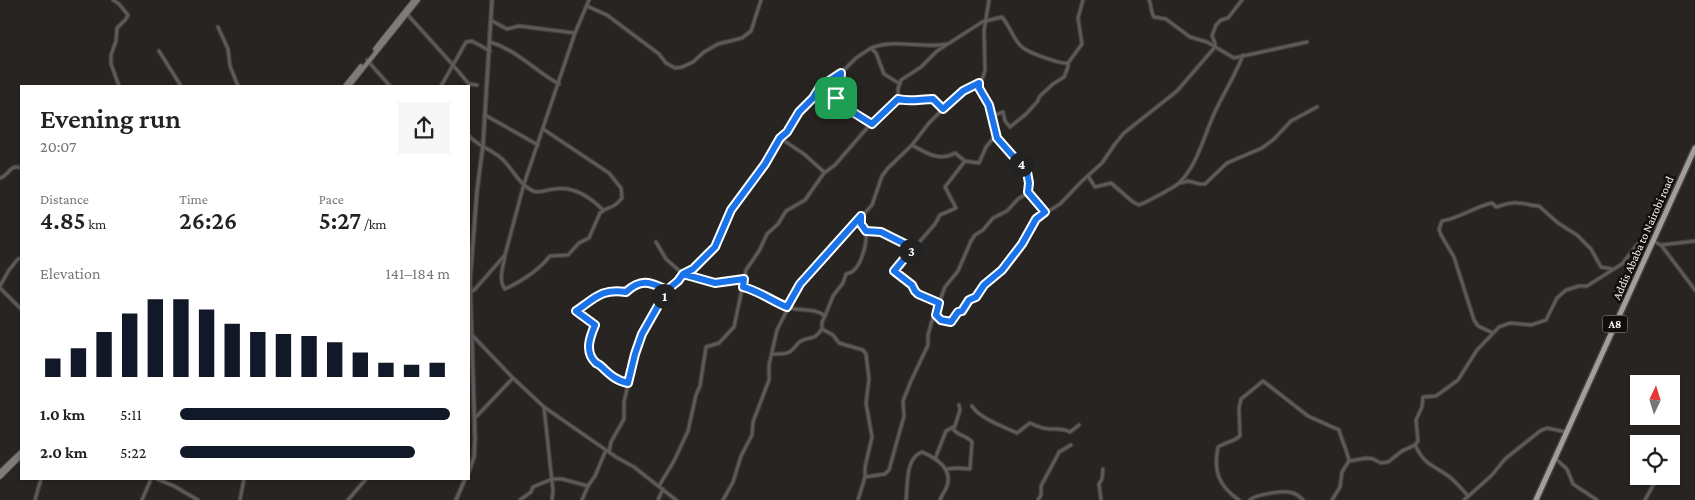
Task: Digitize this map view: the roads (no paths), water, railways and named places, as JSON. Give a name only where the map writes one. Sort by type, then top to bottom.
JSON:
[{"type":"highway","name":"Addis Ababa to Nairobi road","points":[[1536,500],[1695,148]]},
{"type":"main road","points":[[368,60],[416,0]]},
{"type":"main road","points":[[348,85],[416,0]]},
{"type":"main road","points":[[0,472],[20,453]]},
{"type":"main road","points":[[0,477],[20,457]]},
{"type":"street","points":[[113,0],[128,15],[117,28],[116,41],[111,55],[111,64],[119,85]]},
{"type":"street","points":[[470,468],[474,457],[470,293],[471,253],[483,147],[492,0]]},
{"type":"street","points":[[543,128],[609,173],[621,188],[622,198],[616,206],[603,210],[595,220],[589,238],[579,243],[568,254],[550,256],[528,277],[504,289],[501,276],[505,255],[524,184],[538,145],[543,128],[576,33],[589,0]]},
{"type":"street","points":[[588,6],[607,14],[659,54],[666,64],[675,68],[693,62],[704,52],[718,44],[742,38],[751,31],[762,0]]},
{"type":"street","points":[[723,500],[733,482],[741,456],[752,434],[753,422],[769,380],[774,337],[786,314],[787,307],[800,284],[872,205],[882,176],[888,168],[912,145],[928,123],[963,91],[979,83],[983,77],[985,70],[984,43],[989,0]]},
{"type":"street","points":[[992,116],[1003,112],[1005,121],[1010,128],[1026,114],[1040,96],[1064,77],[1068,63],[1082,44],[1078,18],[1083,0]]},
{"type":"street","points":[[1149,0],[1152,4],[1151,12],[1154,18],[1166,19],[1190,37],[1207,42],[1234,58],[1307,42]]},
{"type":"street","points":[[936,315],[941,320],[951,322],[958,312],[962,311],[969,300],[976,297],[984,285],[1002,270],[1022,244],[1036,219],[1060,204],[1102,163],[1124,134],[1177,91],[1215,47],[1212,36],[1216,25],[1221,20],[1228,18],[1242,0]]},
{"type":"street","points":[[406,14],[470,84],[477,85]]},
{"type":"street","points":[[659,486],[674,461],[688,431],[700,386],[706,346],[719,343],[734,327],[746,270],[759,252],[767,234],[778,224],[786,211],[805,200],[824,173],[845,155],[872,124],[898,99],[898,89],[901,80],[921,67],[937,51],[986,20],[1002,17],[1008,23],[1023,48],[1055,62],[1068,63]]},
{"type":"street","points":[[492,21],[507,29],[519,26],[576,33]]},
{"type":"street","points":[[218,27],[228,49],[230,66],[238,85]]},
{"type":"street","points":[[442,85],[466,42],[472,41],[490,52]]},
{"type":"street","points":[[490,42],[503,46],[517,54],[538,71],[559,84]]},
{"type":"street","points":[[582,500],[624,419],[624,402],[628,383],[642,334],[667,290],[683,274],[693,269],[715,247],[731,210],[765,164],[780,138],[787,132],[799,112],[813,98],[820,87],[841,73],[856,58],[871,48],[892,43],[937,46],[950,43]]},
{"type":"street","points":[[871,48],[876,53],[884,74],[900,84]]},
{"type":"street","points":[[159,50],[180,85]]},
{"type":"street","points":[[1179,183],[1198,152],[1243,55]]},
{"type":"street","points":[[368,60],[389,85]]},
{"type":"street","points":[[841,73],[840,88],[836,98],[848,110],[862,116],[872,124]]},
{"type":"street","points":[[979,83],[979,88],[989,105],[997,138],[1027,172],[1028,192],[1045,212]]},
{"type":"street","points":[[898,99],[905,101],[933,99],[943,109]]},
{"type":"street","points":[[1088,176],[1095,187],[1111,183],[1132,202],[1139,205],[1179,183],[1188,181],[1206,184],[1227,163],[1262,148],[1274,139],[1291,121],[1317,107]]},
{"type":"street","points":[[485,115],[538,145]]},
{"type":"street","points":[[912,145],[940,157],[948,157],[955,153],[965,161],[979,163],[986,147],[996,134]]},
{"type":"street","points":[[470,137],[500,157],[524,184],[532,190],[538,192],[556,188],[575,190],[595,202],[603,210]]},
{"type":"street","points":[[780,138],[804,154],[824,173]]},
{"type":"street","points":[[939,303],[918,294],[912,285],[894,271],[935,224],[940,215],[956,208],[945,187],[965,161]]},
{"type":"street","points":[[0,178],[6,176],[12,168],[16,166],[20,168]]},
{"type":"street","points":[[866,477],[885,474],[889,470],[904,416],[903,401],[928,345],[928,334],[945,287],[958,271],[971,240],[994,218],[1007,211],[1018,199],[1028,192]]},
{"type":"street","points":[[1493,333],[1478,326],[1474,320],[1454,257],[1441,235],[1442,221],[1457,218],[1492,203],[1496,207],[1509,203],[1539,206],[1558,223],[1577,235],[1591,249],[1601,267],[1613,269]]},
{"type":"street","points":[[772,354],[787,353],[798,343],[818,336],[822,330],[822,322],[833,296],[843,283],[846,274],[853,271],[861,260],[867,236],[861,224],[861,216]]},
{"type":"street","points":[[1349,461],[1367,458],[1381,463],[1388,462],[1402,451],[1415,445],[1418,441],[1416,420],[1422,407],[1423,397],[1436,396],[1458,380],[1477,350],[1499,327],[1510,323],[1531,325],[1546,320],[1556,298],[1566,290],[1587,286],[1622,264],[1658,222],[1663,220]]},
{"type":"street","points":[[866,231],[881,232],[913,248]]},
{"type":"street","points":[[1653,241],[1661,245],[1695,290]]},
{"type":"street","points":[[1661,245],[1695,241]]},
{"type":"street","points":[[656,242],[666,259],[683,274],[715,283],[744,279]]},
{"type":"street","points":[[470,293],[505,255]]},
{"type":"street","points":[[20,258],[9,270],[0,287],[20,308]]},
{"type":"street","points":[[628,383],[622,382],[608,374],[592,358],[589,346],[595,325],[576,311],[606,291],[626,292],[633,285],[640,282],[650,283],[667,290]]},
{"type":"street","points":[[743,287],[770,297],[787,307],[815,310],[825,316]]},
{"type":"street","points":[[822,330],[833,335],[839,343],[863,350],[866,354],[869,379],[866,403],[872,438],[865,467],[866,477],[858,500]]},
{"type":"street","points":[[472,335],[513,378],[544,406],[634,467],[676,500]]},
{"type":"street","points":[[470,422],[474,421],[513,378]]},
{"type":"street","points":[[1239,500],[1222,486],[1217,470],[1218,447],[1234,441],[1240,436],[1239,408],[1241,399],[1263,381],[1308,416],[1338,430],[1342,444],[1348,452],[1349,461],[1342,472],[1340,487],[1332,500]]},
{"type":"street","points":[[935,459],[945,434],[953,428],[960,410],[959,405]]},
{"type":"street","points":[[544,406],[552,479],[552,500]]},
{"type":"street","points":[[972,406],[990,420],[1017,433],[1030,423],[1038,427],[1059,428],[1070,432],[1079,425]]},
{"type":"street","points":[[947,469],[970,469],[972,442],[969,438],[958,434],[953,428]]},
{"type":"street","points":[[1415,445],[1428,464],[1444,473],[1466,498],[1492,475],[1505,459],[1540,431],[1547,428],[1566,432]]},
{"type":"street","points":[[1038,500],[1041,495],[1042,486],[1059,452],[1070,445]]},
{"type":"street","points":[[906,500],[909,467],[914,457],[922,452],[943,464],[947,469],[947,485],[940,500]]},
{"type":"street","points":[[1555,458],[1567,469],[1573,484],[1597,500]]},
{"type":"street","points":[[1101,500],[1099,484],[1102,479],[1103,469]]},
{"type":"street","points":[[520,500],[531,492],[533,487],[552,479],[562,479],[588,486]]},
{"type":"street","points":[[35,500],[41,480]]},
{"type":"street","points":[[142,500],[151,480]]},
{"type":"street","points":[[159,480],[198,500]]},
{"type":"street","points":[[240,500],[244,480]]},
{"type":"street","points":[[348,500],[365,480]]},
{"type":"street","points":[[456,500],[465,480]]},
{"type":"street","points":[[1645,500],[1653,485]]},
{"type":"street","points":[[658,500],[663,489]]},
{"type":"street","points":[[1250,500],[1260,496],[1284,492],[1293,493],[1303,500]]}]
